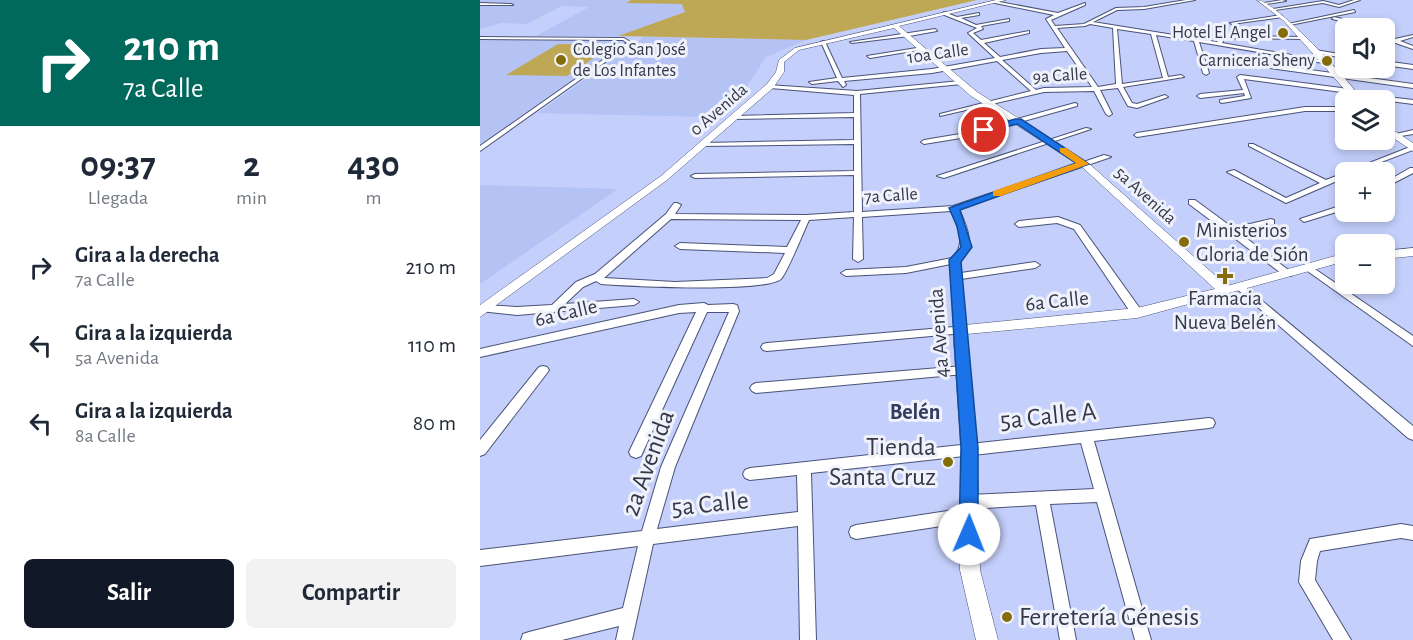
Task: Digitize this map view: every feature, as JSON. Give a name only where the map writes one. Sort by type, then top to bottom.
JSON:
[{"type":"main road","points":[[1263,2],[1275,9],[1335,74]]},
{"type":"main road","points":[[1339,78],[1349,90]]},
{"type":"main road","points":[[1395,135],[1413,148]]},
{"type":"street","points":[[1109,0],[1119,0]]},
{"type":"street","points":[[1089,23],[1116,9],[1144,8],[1192,0]]},
{"type":"street","points":[[1263,2],[1290,0]]},
{"type":"street","points":[[1275,9],[1323,2],[1339,6],[1358,0]]},
{"type":"street","points":[[999,1],[1056,15]]},
{"type":"street","name":"0 Avenida","points":[[482,311],[664,178],[704,145],[770,86],[779,75],[783,59],[797,50],[999,1]]},
{"type":"street","points":[[480,4],[511,5]]},
{"type":"street","points":[[1084,4],[1048,19],[1096,89],[1109,114]]},
{"type":"street","points":[[1290,24],[1354,11]]},
{"type":"street","points":[[944,13],[981,29],[970,33],[1034,91]]},
{"type":"street","points":[[956,18],[977,14]]},
{"type":"street","points":[[1232,23],[1281,16]]},
{"type":"street","points":[[1331,17],[1335,18]]},
{"type":"street","points":[[976,26],[1007,20]]},
{"type":"street","points":[[1054,27],[1089,23],[1323,61]]},
{"type":"street","name":"5a Avenida","points":[[894,25],[908,34],[960,83],[1084,164],[1225,291]]},
{"type":"street","points":[[1115,28],[1119,84],[1130,105],[1165,97]]},
{"type":"street","points":[[852,42],[935,30]]},
{"type":"street","points":[[980,42],[1027,32]]},
{"type":"street","points":[[1153,34],[1166,79]]},
{"type":"street","points":[[1395,34],[1410,37]]},
{"type":"street","points":[[1218,45],[1224,37],[1302,38]]},
{"type":"street","points":[[1395,41],[1410,37]]},
{"type":"street","points":[[480,38],[624,39],[630,43],[480,149]]},
{"type":"street","points":[[1395,41],[1413,48]]},
{"type":"street","points":[[823,42],[846,93]]},
{"type":"street","points":[[1197,42],[1206,73]]},
{"type":"street","points":[[870,56],[922,48]]},
{"type":"street","name":"10a Calle","points":[[812,82],[946,69],[1068,49]]},
{"type":"street","points":[[1314,52],[1335,55]]},
{"type":"street","points":[[1236,62],[1335,75]]},
{"type":"street","points":[[1395,65],[1413,67]]},
{"type":"street","name":"9a Calle","points":[[942,115],[1034,91],[1096,89],[1181,77]]},
{"type":"street","points":[[1222,101],[1248,98],[1240,77],[1335,93]]},
{"type":"street","points":[[1357,78],[1413,86]]},
{"type":"street","points":[[770,86],[857,93],[960,83]]},
{"type":"street","points":[[1200,96],[1246,91]]},
{"type":"street","points":[[857,93],[858,259]]},
{"type":"street","points":[[1395,100],[1413,102]]},
{"type":"street","points":[[924,142],[967,135],[1075,105]]},
{"type":"street","points":[[1137,135],[1305,109],[1335,109]]},
{"type":"street","points":[[734,118],[856,115]]},
{"type":"street","points":[[941,176],[1088,129]]},
{"type":"street","points":[[1395,135],[1413,132]]},
{"type":"street","points":[[704,145],[856,142]]},
{"type":"street","points":[[1251,146],[1326,183]]},
{"type":"street","points":[[1376,162],[1413,148]]},
{"type":"street","name":"7a Calle","points":[[669,216],[806,218],[954,208],[1107,157]]},
{"type":"street","points":[[1395,180],[1413,170]]},
{"type":"street","points":[[1231,172],[1286,201],[1335,179]]},
{"type":"street","points":[[696,176],[857,173]]},
{"type":"street","points":[[1192,202],[1288,274]]},
{"type":"street","points":[[555,308],[579,284],[588,278],[598,277],[669,216],[677,205]]},
{"type":"street","name":"4a Avenida","points":[[954,208],[962,226],[966,247],[963,255],[955,260],[958,276],[969,448],[970,570],[987,640]]},
{"type":"street","points":[[1304,219],[1335,209]]},
{"type":"street","points":[[598,277],[601,281],[675,285],[769,281],[778,276],[806,218]]},
{"type":"street","points":[[1019,224],[1058,220],[1077,227],[1137,313]]},
{"type":"street","points":[[1233,231],[1271,222]]},
{"type":"street","points":[[680,246],[790,250]]},
{"type":"street","points":[[1395,254],[1413,252]]},
{"type":"street","points":[[846,273],[906,270],[955,260]]},
{"type":"street","name":"6a Calle","points":[[767,347],[1137,313],[1335,260]]},
{"type":"street","points":[[958,276],[1035,265]]},
{"type":"street","points":[[1309,268],[1413,342]]},
{"type":"street","points":[[1240,287],[1413,434]]},
{"type":"street","points":[[482,311],[517,311],[634,302]]},
{"type":"street","points":[[636,453],[704,307]]},
{"type":"street","name":"6a Calle","points":[[480,353],[633,318],[704,307],[733,308]]},
{"type":"street","name":"2a Avenida","points":[[624,640],[648,535],[668,467],[734,311],[733,308]]},
{"type":"street","points":[[480,450],[543,370]]},
{"type":"street","points":[[756,388],[964,370]]},
{"type":"street","name":"5a Calle A","points":[[750,474],[1209,423]]},
{"type":"street","points":[[1086,436],[1143,640]]},
{"type":"street","points":[[804,468],[803,518],[808,640]]},
{"type":"street","points":[[856,532],[969,509],[1103,495]]},
{"type":"street","points":[[1042,500],[1068,640]]},
{"type":"street","name":"5a Calle","points":[[480,558],[648,535],[803,518]]},
{"type":"street","points":[[1343,640],[1307,582],[1309,561],[1315,544],[1401,531],[1413,533]]},
{"type":"street","points":[[529,640],[628,615]]},
{"type":"shaded area","points":[[480,0],[631,0],[628,2],[683,4],[685,12],[618,36],[536,36],[589,7],[562,6],[527,24],[501,23],[480,29]]},
{"type":"shaded area","points":[[631,0],[977,0],[806,40],[618,36],[685,12],[682,4],[626,3]]},
{"type":"shaded area","points":[[644,37],[806,40],[766,57],[747,86],[709,117],[538,113]]},
{"type":"shaded area","name":"Colegio San José de Los Infantes","points":[[480,40],[524,40],[626,42],[480,144]]},
{"type":"shaded area","name":"Colegio San José de Los Infantes","points":[[558,44],[613,45],[567,76],[506,75]]},
{"type":"shaded area","points":[[480,185],[585,188],[618,189],[480,284]]},
{"type":"slow traffic","points":[[997,194],[1084,164],[1063,150]]},
{"type":"place","name":"Hotel El Angel","points":[[1283,33]]},
{"type":"place","name":"Colegio San José de Los Infantes","points":[[561,60]]},
{"type":"place","name":"Carniceria Sheny","points":[[1327,61]]},
{"type":"place","name":"Ministerios Gloria de Sión","points":[[1184,242]]},
{"type":"place","name":"Farmacia Nueva Belén","points":[[1225,276]]},
{"type":"place","name":"Tienda Santa Cruz","points":[[948,462]]},
{"type":"place","name":"Ferretería Génesis","points":[[1007,617]]},
{"type":"district","name":"Belén","points":[[915,412]]},
{"type":"route","points":[[969,534],[969,448],[958,276],[955,260],[963,255],[966,247],[962,226],[954,208],[1084,164],[1018,121],[984,130]]}]
